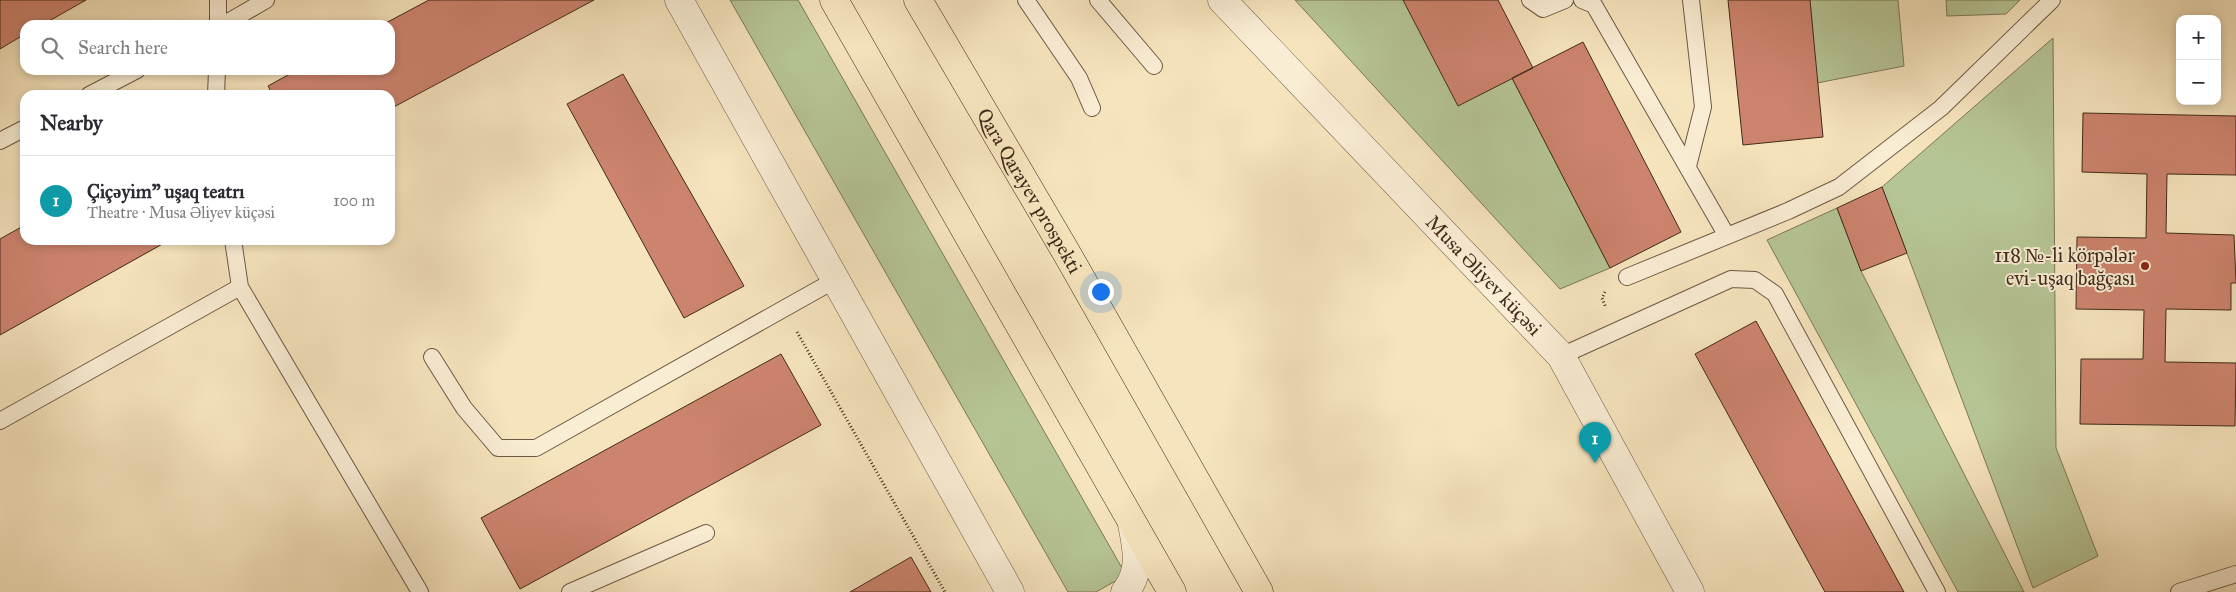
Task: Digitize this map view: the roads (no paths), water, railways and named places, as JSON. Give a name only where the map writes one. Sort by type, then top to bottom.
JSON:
[{"type":"main road","points":[[834,0],[1172,592]]},
{"type":"main road","name":"Qara Qarayev prospekti","points":[[918,0],[1066,252],[1259,592]]},
{"type":"street","points":[[679,0],[1010,592]]},
{"type":"street","name":"Musa Əliyev küçəsi","points":[[1222,0],[1561,356],[1690,592]]},
{"type":"street","points":[[1125,592],[1134,580],[1138,555],[1132,524]]},
{"type":"lane","points":[[218,0],[218,20]]},
{"type":"lane","points":[[232,20],[266,0]]},
{"type":"lane","points":[[1026,0],[1079,78],[1092,108]]},
{"type":"lane","points":[[1098,0],[1154,66]]},
{"type":"lane","points":[[1530,0],[1543,9],[1565,0]]},
{"type":"lane","points":[[1582,0],[1594,6],[1727,236]]},
{"type":"lane","points":[[1688,166],[1703,107],[1691,0]]},
{"type":"lane","points":[[1627,276],[1727,236],[1838,187],[1941,108],[2052,0]]},
{"type":"lane","points":[[99,90],[127,75]]},
{"type":"lane","points":[[216,90],[217,75]]},
{"type":"lane","points":[[0,141],[20,131]]},
{"type":"lane","points":[[234,245],[240,287],[420,592]]},
{"type":"lane","points":[[1561,356],[1732,279],[1755,280],[1775,294],[1937,592]]},
{"type":"lane","points":[[432,357],[464,408],[498,448],[536,448],[836,280]]},
{"type":"lane","points":[[0,422],[240,287]]},
{"type":"lane","points":[[570,592],[706,533]]},
{"type":"lane","points":[[2179,592],[2236,574]]},
{"type":"place","name":"118 №-li körpələr evi-uşaq bağçası","points":[[2145,266]]},
{"type":"place","name":"Çiçəyim\" uşaq teatrı","points":[[1595,463]]}]
